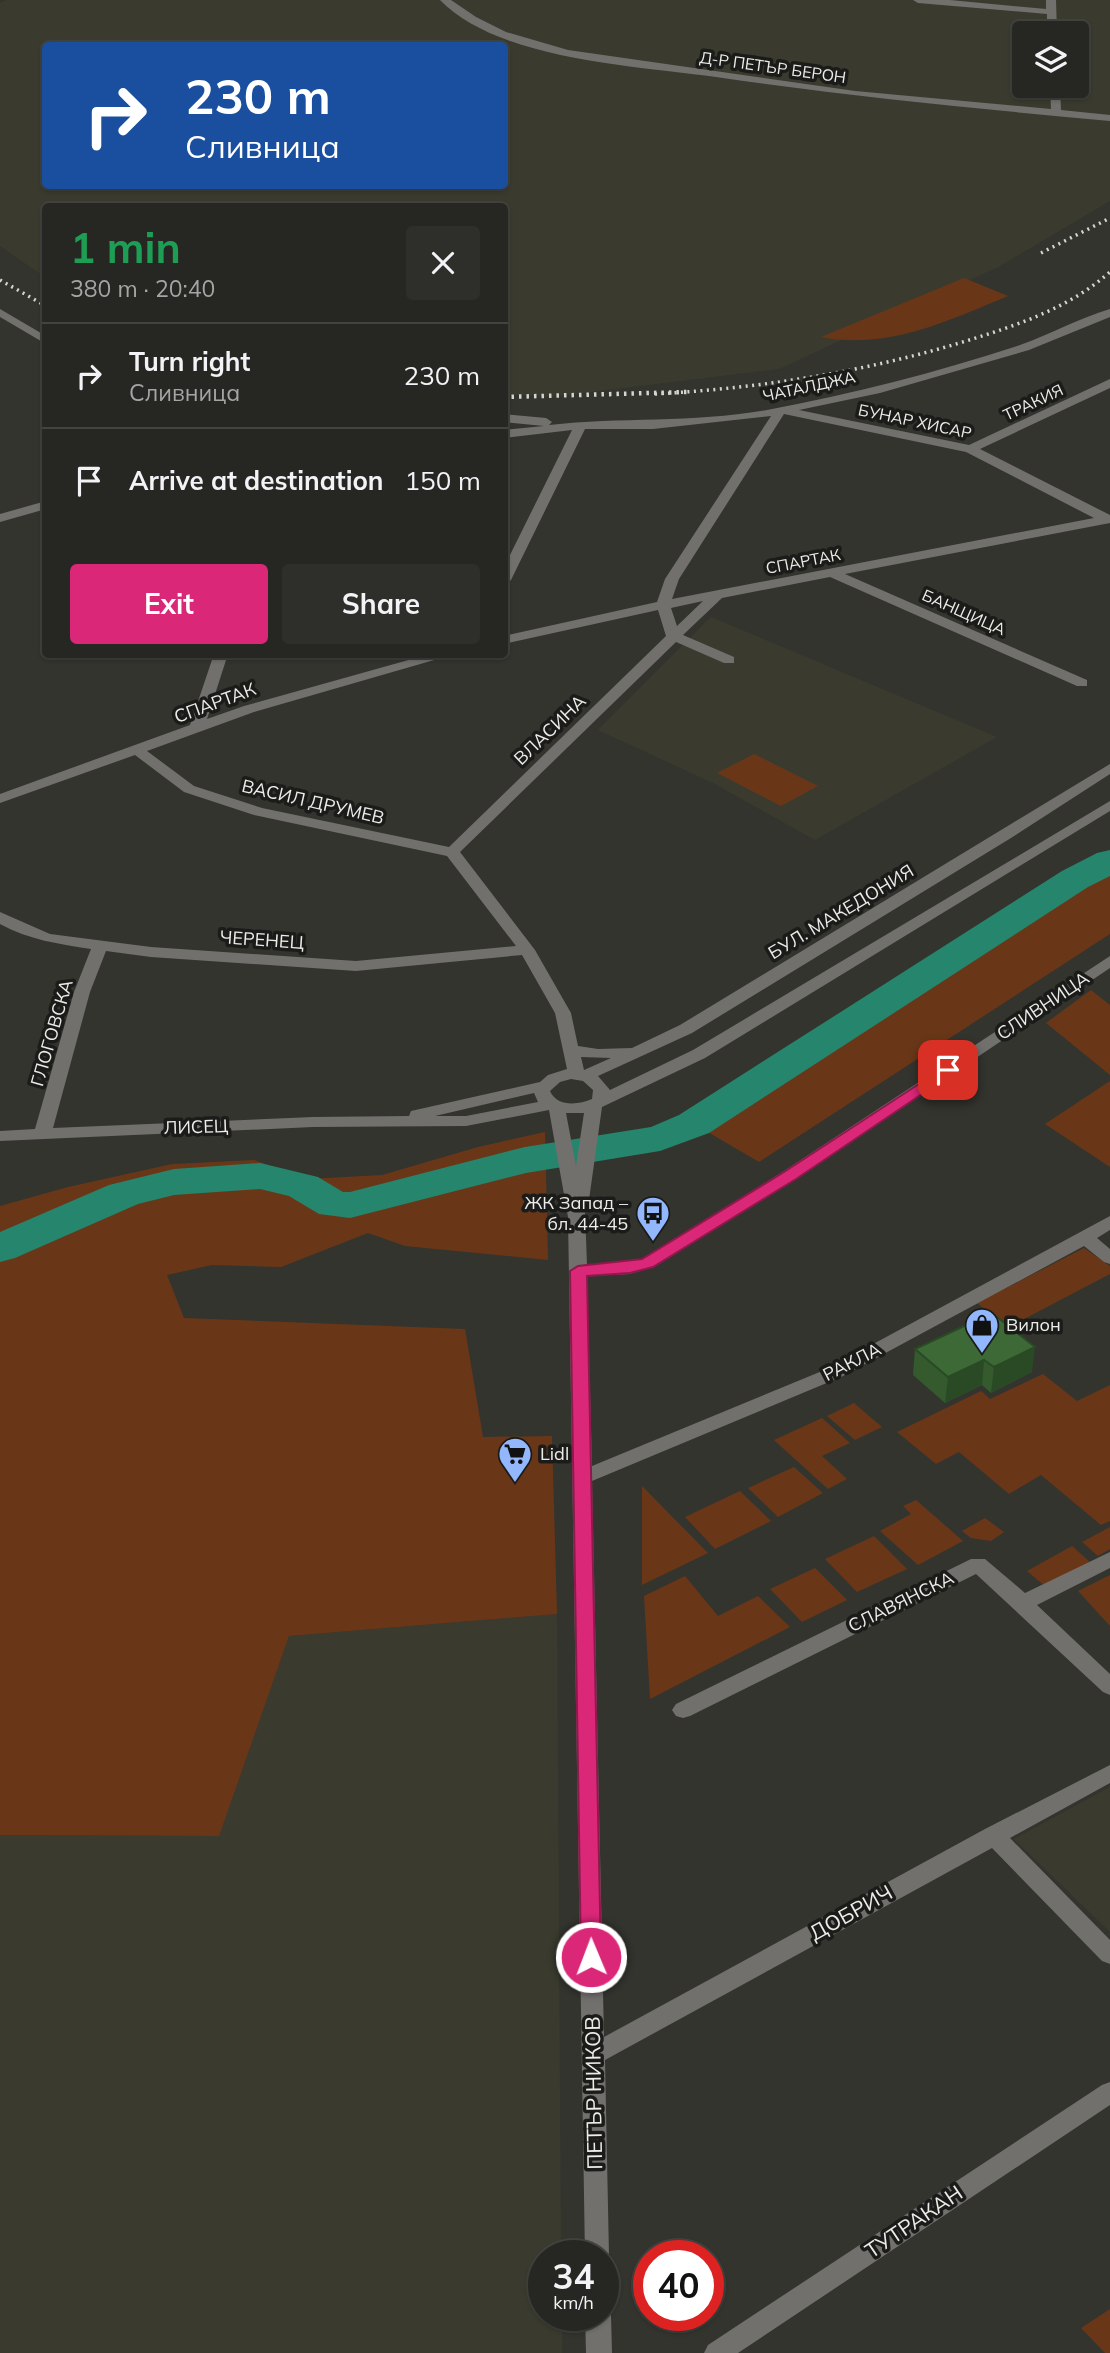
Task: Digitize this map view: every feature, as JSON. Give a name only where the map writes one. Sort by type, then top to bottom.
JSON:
[{"type":"street","name":"Д-Р ПЕТЪР БЕРОН","points":[[445,0],[469,18],[490,29],[556,51],[822,90],[1110,118]]},
{"type":"street","points":[[918,0],[1052,12]]},
{"type":"street","points":[[1051,0],[1052,21]]},
{"type":"street","points":[[1055,98],[1056,114]]},
{"type":"street","points":[[0,312],[42,338]]},
{"type":"street","name":"ЧАТАЛДЖА","points":[[508,434],[581,425],[653,425],[781,410],[876,390],[1025,347],[1110,313]]},
{"type":"street","name":"ТРАКИЯ","points":[[970,449],[1110,383]]},
{"type":"street","points":[[729,660],[673,636],[663,605],[672,579],[781,410]]},
{"type":"street","name":"БУНАР ХИСАР","points":[[781,410],[970,449],[1109,520]]},
{"type":"street","points":[[508,418],[581,425],[508,572]]},
{"type":"street","points":[[0,518],[42,506]]},
{"type":"street","name":"СПАРТАК","points":[[508,639],[663,605],[1109,520]]},
{"type":"street","name":"БАНЩИЦА","points":[[832,573],[1082,683]]},
{"type":"street","name":"ВЛАСИНА","points":[[452,852],[717,595]]},
{"type":"street","points":[[196,730],[220,658]]},
{"type":"street","name":"СПАРТАК","points":[[0,799],[249,709],[434,658]]},
{"type":"street","name":"ВАСИЛ ДРУМЕВ","points":[[138,751],[189,789],[260,813],[452,852]]},
{"type":"street","name":"БУЛ. МАКЕДОНИЯ","points":[[547,1083],[580,1075],[686,1029],[1006,835],[1110,768]]},
{"type":"street","points":[[597,1103],[699,1054],[1110,805]]},
{"type":"street","points":[[452,852],[527,950],[563,1013],[570,1047],[580,1075],[593,1079],[602,1089],[597,1103],[577,1217]]},
{"type":"street","name":"ЧЕРЕНЕЦ","points":[[0,917],[17,927],[47,938],[100,946],[356,966],[527,950]]},
{"type":"street","name":"ГЛОГОВСКА","points":[[43,1132],[82,992],[100,946]]},
{"type":"street","name":"СЛИВНИЦА","points":[[578,1271],[630,1268],[648,1263],[790,1175],[1110,961]]},
{"type":"street","points":[[570,1047],[598,1054],[643,1049]]},
{"type":"street","points":[[570,1047],[547,1083],[543,1096],[554,1107],[577,1217]]},
{"type":"street","name":"ЛИСЕЦ","points":[[393,1121],[547,1083]]},
{"type":"street","name":"ЛИСЕЦ","points":[[0,1136],[43,1132],[466,1121],[554,1107],[576,1110],[597,1103]]},
{"type":"street","name":"ПЕТЪР НИКОВ","points":[[577,1217],[597,2240]]},
{"type":"street","name":"РАКЛА","points":[[582,1477],[834,1373],[1110,1222]]},
{"type":"street","points":[[1085,1238],[1110,1258]]},
{"type":"street","points":[[1110,1559],[1023,1603],[1110,1687]]},
{"type":"street","name":"СЛАВЯНСКА","points":[[683,1710],[978,1564],[1023,1603]]},
{"type":"street","name":"ДОБРИЧ","points":[[593,2055],[1110,1773]]},
{"type":"street","points":[[993,1835],[1110,1955]]},
{"type":"street","name":"ТУТРАКАН","points":[[717,2353],[1110,2092]]},
{"type":"street","points":[[598,2331],[598,2353]]},
{"type":"shaded area","points":[[6,0],[1110,0],[1110,201],[1000,266],[779,369],[550,397],[508,394],[508,203],[42,203],[42,275],[0,246],[0,3]]},
{"type":"shaded area","points":[[964,278],[1008,296],[917,331],[870,340],[821,337]]},
{"type":"shaded area","points":[[711,617],[997,737],[815,840],[713,783],[598,730]]},
{"type":"shaded area","points":[[754,754],[818,786],[781,806],[717,773]]},
{"type":"shaded area","points":[[1110,857],[1110,934],[759,1162],[694,1124]]},
{"type":"shaded area","points":[[1091,990],[1110,1005],[1110,1075],[1046,1023]]},
{"type":"shaded area","points":[[1110,1081],[1110,1167],[1045,1124]]},
{"type":"shaded area","points":[[545,1132],[548,1260],[405,1246],[368,1233],[281,1267],[212,1265],[167,1275],[184,1318],[465,1329],[483,1437],[552,1436],[557,1614],[289,1636],[219,1836],[0,1835],[0,1206],[68,1187],[172,1164],[254,1160],[307,1179],[382,1175],[478,1147]]},
{"type":"shaded area","points":[[1084,1248],[1110,1266],[1110,1274],[1009,1327],[977,1303]]},
{"type":"shaded area","points":[[1043,1374],[1077,1401],[1110,1385],[1110,1521],[1101,1525],[1041,1475],[1009,1494],[959,1452],[936,1464],[897,1432],[981,1391],[990,1399]]},
{"type":"shaded area","points":[[854,1403],[882,1427],[855,1440],[827,1416]]},
{"type":"shaded area","points":[[822,1418],[850,1443],[822,1456],[847,1479],[828,1489],[774,1440]]},
{"type":"shaded area","points":[[794,1467],[823,1493],[778,1517],[748,1488]]},
{"type":"shaded area","points":[[642,1486],[708,1553],[642,1585]]},
{"type":"shaded area","points":[[740,1491],[771,1521],[715,1549],[685,1517]]},
{"type":"shaded area","points":[[916,1500],[963,1541],[918,1565],[880,1531],[911,1514],[903,1506]]},
{"type":"shaded area","points":[[985,1518],[1004,1532],[991,1541],[971,1538],[962,1531]]},
{"type":"shaded area","points":[[1110,1527],[1110,1549],[1098,1556],[1082,1542]]},
{"type":"shaded area","points":[[874,1536],[907,1569],[857,1592],[825,1559]]},
{"type":"shaded area","points":[[1072,1546],[1091,1563],[1046,1587],[1027,1571]]},
{"type":"shaded area","points":[[815,1568],[847,1600],[802,1622],[770,1589]]},
{"type":"shaded area","points":[[1110,1575],[1110,1626],[1078,1591]]},
{"type":"shaded area","points":[[685,1576],[718,1616],[758,1596],[790,1627],[650,1699],[644,1596]]},
{"type":"shaded area","points":[[557,1614],[561,2240],[528,2240],[528,2331],[562,2331],[562,2353],[0,2353],[0,1835],[218,1836],[289,1636]]},
{"type":"shaded area","points":[[1110,1787],[1110,1932],[1014,1839]]},
{"type":"shaded area","points":[[1110,2309],[1110,2353],[1105,2353],[1081,2328]]},
{"type":"building","points":[[992,1313],[1035,1347],[994,1367],[984,1360],[948,1377],[915,1349]]},
{"type":"waterway","points":[[0,1248],[124,1194],[174,1182],[260,1176],[303,1186],[334,1205],[350,1205],[525,1160],[660,1138],[694,1124],[1075,879],[1110,861]]},
{"type":"railway","points":[[1041,253],[1110,218]]},
{"type":"railway","points":[[678,392],[734,388],[812,377],[928,352],[1005,329],[1042,314],[1078,296],[1110,272]]},
{"type":"railway","points":[[0,280],[42,304]]},
{"type":"railway","points":[[508,397],[678,392]]},
{"type":"railway","points":[[655,394],[678,392]]},
{"type":"railway","points":[[678,392],[687,392]]},
{"type":"place","name":"ЖК Запад – бл. 44-45","points":[[653,1243]]},
{"type":"place","name":"Вилон","points":[[982,1355]]},
{"type":"place","name":"Lidl","points":[[515,1484]]},
{"type":"route","points":[[591,1957],[578,1271],[630,1268],[648,1263],[790,1175],[948,1070]]}]
